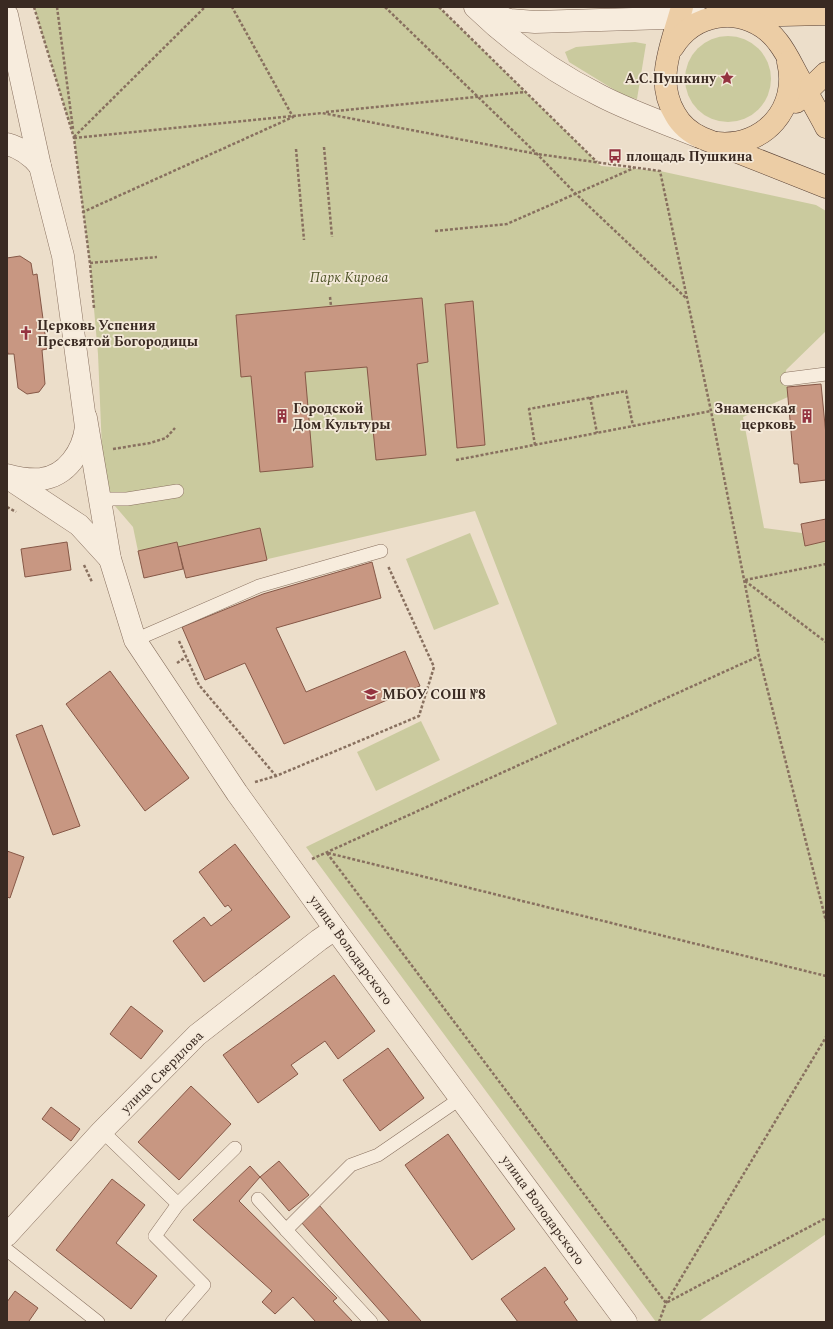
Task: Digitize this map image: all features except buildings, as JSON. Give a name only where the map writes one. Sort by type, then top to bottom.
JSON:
[{"type":"main road","points":[[681,12],[665,70],[665,84],[670,105],[681,123],[705,139],[826,187]]},
{"type":"main road","points":[[669,57],[676,42],[688,30],[703,21],[726,16],[761,12],[826,14]]},
{"type":"main road","points":[[761,12],[826,127]]},
{"type":"main road","points":[[726,16],[745,18],[757,23],[768,30],[781,47],[790,72],[789,91],[784,108],[773,123]]},
{"type":"main road","points":[[705,139],[732,144],[745,141],[763,132],[807,93],[826,73]]},
{"type":"street","points":[[616,19],[641,7]]},
{"type":"street","points":[[477,9],[510,20],[526,22],[616,19],[681,12],[726,16]]},
{"type":"street","points":[[477,9],[511,39],[570,79],[620,105],[705,139]]},
{"type":"street","points":[[7,15],[40,166],[63,256],[86,418],[85,436],[82,445],[78,454],[66,467],[50,477],[41,479],[7,476]]},
{"type":"street","points":[[7,144],[29,154],[40,166]]},
{"type":"street","name":"улица Володарского","points":[[86,418],[110,558],[135,640],[237,793],[335,929],[626,1322]]},
{"type":"street","name":"улица Володарского","points":[[7,476],[79,525],[110,558]]},
{"type":"street","name":"улица Свердлова","points":[[7,1235],[102,1131],[197,1035],[335,929]]},
{"type":"lane","points":[[786,379],[826,374]]},
{"type":"lane","points":[[102,511],[109,499],[127,499],[177,490]]},
{"type":"lane","points":[[135,640],[259,586],[381,550]]},
{"type":"lane","points":[[286,1230],[351,1165],[378,1156],[461,1098]]},
{"type":"lane","points":[[102,1131],[178,1204]]},
{"type":"lane","points":[[172,1322],[204,1285],[155,1236],[178,1204],[235,1148]]},
{"type":"lane","points":[[258,1199],[371,1322]]},
{"type":"lane","points":[[7,1250],[98,1322]]},
{"type":"path","points":[[34,7],[74,138]]},
{"type":"path","points":[[57,7],[90,264],[94,309]]},
{"type":"path","points":[[74,138],[205,7]]},
{"type":"path","points":[[232,7],[293,117]]},
{"type":"path","points":[[385,7],[537,154],[576,194],[687,298]]},
{"type":"path","points":[[439,7],[598,163]]},
{"type":"path","points":[[74,138],[293,117],[526,92]]},
{"type":"path","points":[[322,113],[537,154],[660,172],[711,411],[759,656],[826,921]]},
{"type":"path","points":[[83,212],[293,117]]},
{"type":"path","points":[[324,147],[332,237]]},
{"type":"path","points":[[296,149],[304,240]]},
{"type":"path","points":[[435,231],[507,224],[635,168]]},
{"type":"path","points":[[90,264],[157,257]]},
{"type":"path","points":[[330,297],[331,306]]},
{"type":"path","points":[[535,445],[529,409],[590,397],[626,391],[633,426]]},
{"type":"path","points":[[590,397],[597,433]]},
{"type":"path","points":[[456,460],[711,411]]},
{"type":"path","points":[[109,449],[150,443],[166,438],[176,428]]},
{"type":"path","points":[[171,624],[199,685],[276,776],[419,716],[434,667],[381,550]]},
{"type":"path","points":[[745,580],[826,564]]},
{"type":"path","points":[[745,580],[826,642]]},
{"type":"path","points":[[314,858],[759,656]]},
{"type":"path","points":[[327,853],[826,976]]},
{"type":"path","points":[[327,853],[666,1302]]},
{"type":"path","points":[[659,1322],[666,1302],[826,1037]]},
{"type":"path","points":[[666,1302],[826,1218]]},
{"type":"green space","name":"Парк Кирова","points":[[34,7],[439,7],[601,166],[660,171],[816,205],[826,211],[826,331],[786,370],[788,397],[743,417],[764,528],[802,533],[806,545],[826,541],[826,1234],[698,1322],[656,1322],[306,847],[557,724],[475,511],[186,578],[177,542],[138,551],[133,527],[109,499],[102,450],[98,354],[90,264],[74,138]]},
{"type":"green space","points":[[728,36],[736,37],[752,43],[764,55],[770,71],[770,87],[764,103],[752,115],[736,121],[728,122],[720,121],[704,115],[692,103],[686,87],[685,79],[686,71],[692,55],[704,43],[720,37]]},
{"type":"green space","points":[[635,42],[646,44],[637,99],[626,97],[569,62],[565,52],[576,47]]},
{"type":"green space","points":[[470,533],[499,604],[434,630],[406,559]]},
{"type":"green space","points":[[421,721],[440,760],[376,791],[357,752]]},
{"type":"place","name":"А.С.Пушкину","points":[[727,78]]},
{"type":"place","name":"площадь Пушкина","points":[[615,156]]},
{"type":"place","name":"Церковь Успения Пресвятой Богородицы","points":[[26,333]]},
{"type":"place","name":"Городской Дом Культуры","points":[[282,416]]},
{"type":"place","name":"Знаменская церковь","points":[[807,416]]},
{"type":"place","name":"МБОУ СОШ №8","points":[[371,694]]}]
